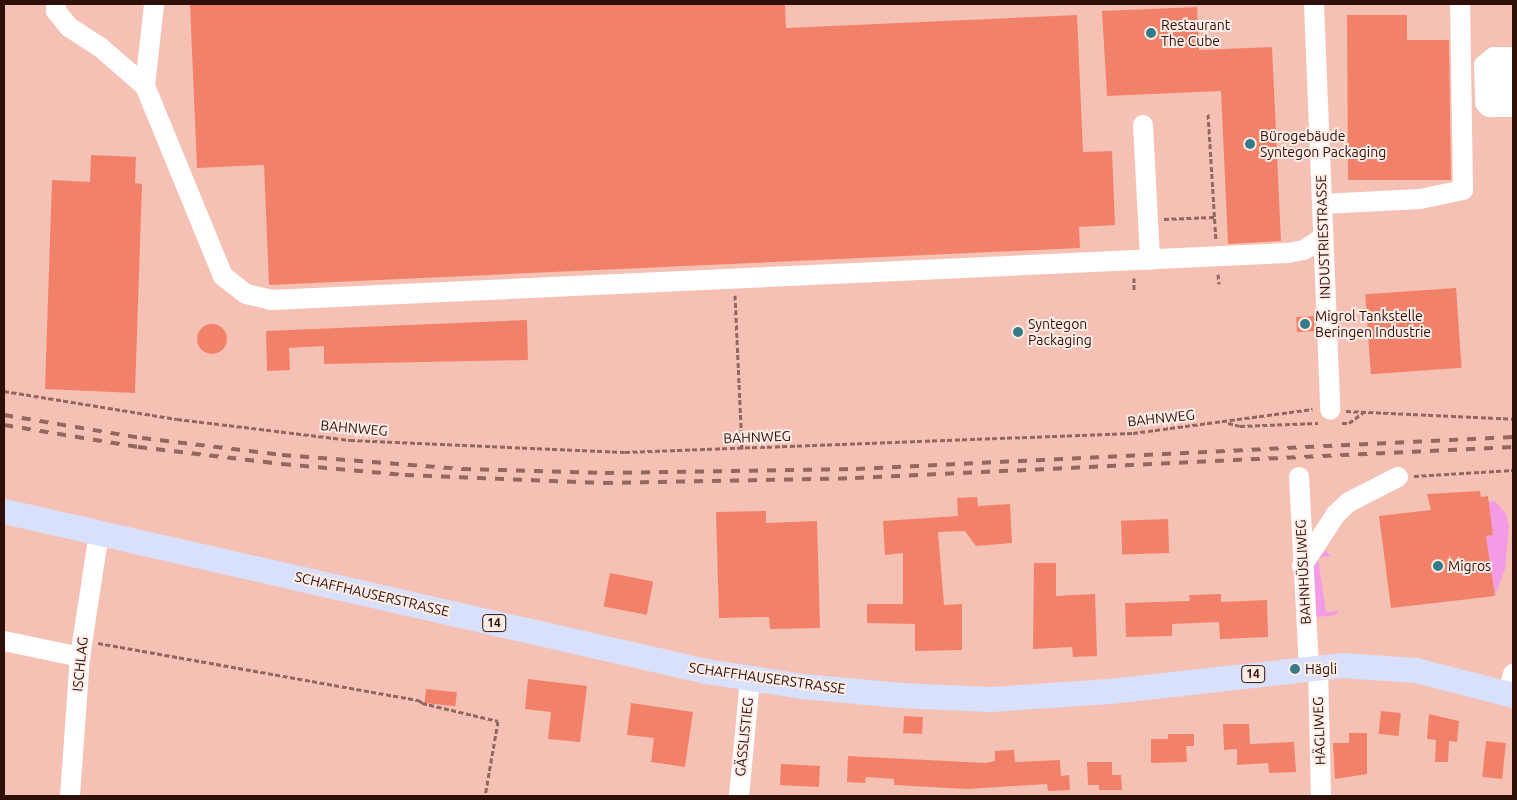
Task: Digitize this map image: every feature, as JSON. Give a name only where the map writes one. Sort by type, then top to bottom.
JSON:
[{"type":"main road","name":"SCHAFFHAUSERSTRASSE","points":[[4,511],[750,679],[902,695],[990,698],[1110,691],[1313,667],[1371,666],[1415,670],[1512,687]]},
{"type":"street","points":[[56,4],[56,11],[68,27],[101,48],[146,86]]},
{"type":"street","points":[[154,4],[146,86],[223,276],[246,294],[270,300],[1288,253],[1304,250],[1322,238]]},
{"type":"street","name":"INDUSTRIESTRASSE","points":[[1314,4],[1330,418]]},
{"type":"street","points":[[1322,204],[1420,199],[1463,190],[1460,4]]},
{"type":"street","points":[[1511,107],[1489,106],[1485,103],[1484,65],[1494,58],[1513,57]]},
{"type":"street","points":[[1143,126],[1150,260]]},
{"type":"street","name":"BAHNHÜSLIWEG","points":[[1299,477],[1302,566],[1313,667]]},
{"type":"street","points":[[1302,566],[1336,514],[1349,502],[1398,477]]},
{"type":"street","name":"ISCHLAG","points":[[70,796],[81,649],[99,533]]},
{"type":"street","points":[[4,640],[81,649]]},
{"type":"street","name":"HÄGLIWEG","points":[[1313,667],[1321,796]]},
{"type":"street","name":"GÄSSLISTIEG","points":[[739,796],[750,679]]},
{"type":"path","points":[[1208,114],[1217,256]]},
{"type":"path","points":[[1148,220],[1214,218]]},
{"type":"path","points":[[735,278],[742,449]]},
{"type":"path","name":"BAHNWEG","points":[[4,391],[177,420],[350,440],[626,452],[742,449],[1133,432],[1225,422],[1299,409],[1330,418],[1364,412],[1513,419]]},
{"type":"path","points":[[1225,422],[1240,426],[1330,418],[1349,423],[1364,412]]},
{"type":"path","points":[[1398,477],[1513,470]]},
{"type":"path","points":[[81,649],[419,700],[422,703],[498,721],[485,796]]},
{"type":"shaded area","points":[[1495,501],[1506,514],[1509,527],[1505,569],[1495,596],[1486,536],[1493,535],[1488,502]]},
{"type":"shaded area","points":[[1326,551],[1331,556],[1318,558],[1326,612],[1339,611],[1336,615],[1318,617],[1313,615],[1309,588],[1316,557]]},
{"type":"building","points":[[190,4],[785,4],[786,28],[1077,15],[1083,152],[1112,151],[1115,225],[1079,227],[1080,248],[269,285],[264,165],[197,168]]},
{"type":"building","points":[[1197,7],[1199,50],[1272,47],[1281,241],[1228,244],[1221,91],[1107,96],[1102,11]]},
{"type":"building","points":[[1347,15],[1407,15],[1407,40],[1449,40],[1451,180],[1348,180]]},
{"type":"building","points":[[91,155],[136,157],[135,183],[142,184],[135,393],[45,389],[52,180],[90,182]]},
{"type":"building","points":[[1456,288],[1462,368],[1371,374],[1365,294]]},
{"type":"building","points":[[1314,316],[1315,331],[1297,332],[1296,317]]},
{"type":"building","points":[[527,320],[528,360],[324,364],[324,346],[289,348],[290,370],[267,371],[266,331]]},
{"type":"building","points":[[212,324],[222,329],[227,339],[222,349],[212,354],[202,349],[197,339],[202,329]]},
{"type":"building","name":"Migros","points":[[1480,491],[1481,497],[1488,496],[1493,535],[1486,536],[1495,596],[1391,608],[1379,516],[1431,510],[1427,494]]},
{"type":"building","points":[[977,497],[978,506],[1010,504],[1012,543],[976,546],[965,531],[938,532],[944,605],[962,604],[962,650],[915,651],[915,624],[867,623],[867,604],[903,604],[903,553],[885,555],[883,521],[958,516],[957,498]]},
{"type":"building","points":[[766,511],[766,523],[817,521],[820,628],[770,629],[769,617],[719,618],[716,512]]},
{"type":"building","points":[[1168,519],[1169,553],[1122,555],[1121,521]]},
{"type":"building","points":[[1034,563],[1056,563],[1056,596],[1095,594],[1097,656],[1073,657],[1072,647],[1033,649]]},
{"type":"building","points":[[610,573],[653,581],[647,615],[604,606]]},
{"type":"building","points":[[1221,594],[1221,602],[1267,600],[1268,637],[1220,639],[1219,622],[1172,624],[1172,636],[1126,637],[1125,603],[1190,601],[1189,595]]},
{"type":"building","points":[[528,679],[587,686],[580,742],[548,739],[551,712],[525,709]]},
{"type":"building","points":[[426,689],[457,692],[455,706],[425,703]]},
{"type":"building","points":[[631,703],[693,712],[685,767],[651,762],[654,738],[627,735]]},
{"type":"building","points":[[1381,711],[1401,713],[1398,736],[1379,734]]},
{"type":"building","points":[[1429,714],[1459,721],[1457,742],[1449,741],[1448,762],[1435,762],[1436,740],[1427,739]]},
{"type":"building","points":[[904,716],[923,717],[922,734],[903,733]]},
{"type":"building","points":[[1223,724],[1249,724],[1250,744],[1294,742],[1296,772],[1269,773],[1268,763],[1237,765],[1237,749],[1224,750]]},
{"type":"building","points":[[1349,733],[1367,733],[1367,774],[1335,779],[1333,743],[1349,743]]},
{"type":"building","points":[[1168,734],[1194,734],[1194,746],[1186,746],[1187,762],[1151,763],[1151,739],[1168,739]]},
{"type":"building","points":[[1486,741],[1506,743],[1502,779],[1482,777]]},
{"type":"building","points":[[1014,750],[1015,762],[1060,760],[1061,776],[1069,775],[1070,790],[1048,791],[1047,784],[967,789],[894,785],[894,779],[866,777],[865,783],[847,782],[848,756],[986,763],[995,761],[995,751]]},
{"type":"building","points":[[1087,762],[1112,762],[1112,775],[1121,775],[1122,790],[1099,790],[1099,785],[1088,785]]},
{"type":"building","points":[[781,764],[820,766],[819,787],[780,785]]},
{"type":"railway","points":[[4,415],[142,438],[282,455],[462,469],[605,473],[856,469],[1513,437]]},
{"type":"railway","points":[[4,425],[138,447],[282,464],[405,475],[604,483],[855,478],[1513,447]]},
{"type":"place","name":"Restaurant The Cube","points":[[1151,33]]},
{"type":"place","name":"Bürogebäude Syntegon Packaging","points":[[1250,144]]},
{"type":"place","name":"Migrol Tankstelle Beringen Industrie","points":[[1305,324]]},
{"type":"place","name":"Syntegon Packaging","points":[[1018,332]]},
{"type":"place","name":"Migros","points":[[1438,566]]},
{"type":"place","name":"Hägli","points":[[1295,669]]}]
